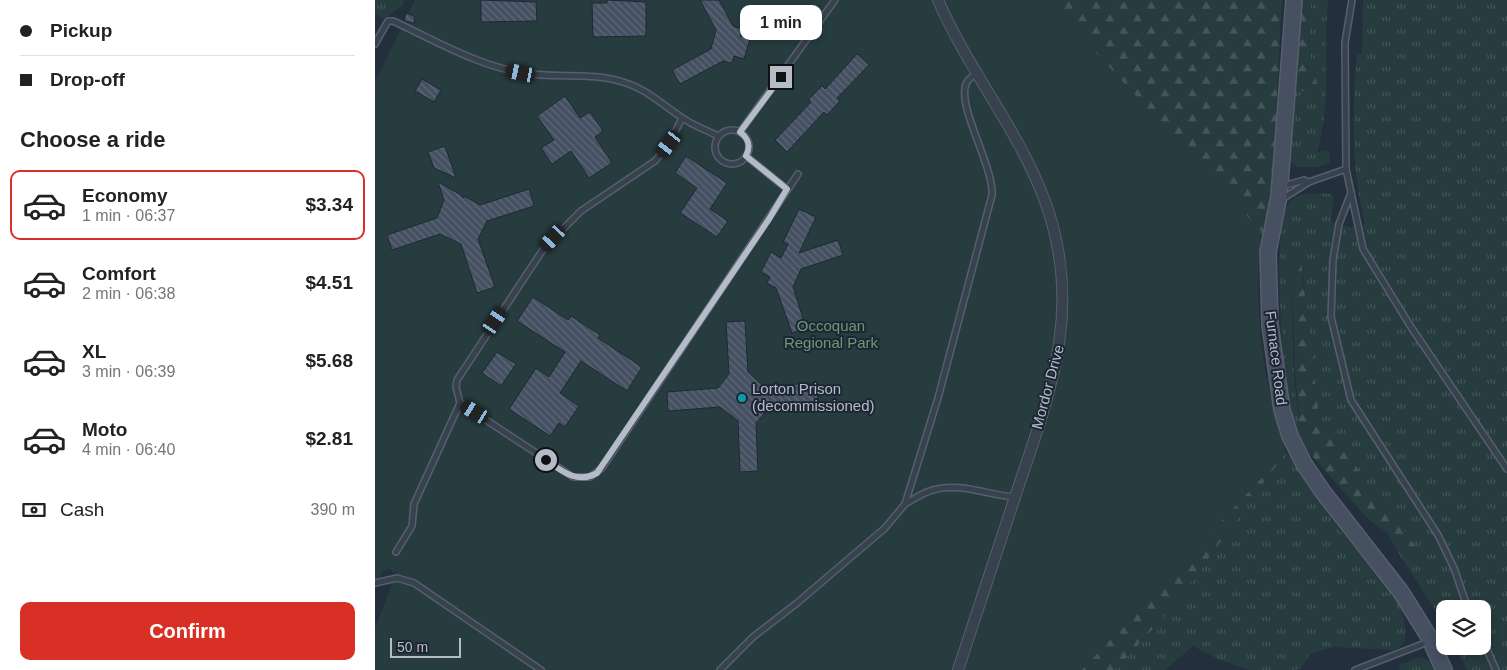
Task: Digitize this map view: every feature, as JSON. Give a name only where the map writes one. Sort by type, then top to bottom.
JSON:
[{"type":"main road","name":"Furnace Road","points":[[1294,0],[1278,195],[1268,252],[1267,285],[1275,368],[1287,426],[1304,464],[1401,592],[1431,641],[1444,670]]},
{"type":"street","name":"Mordor Drive","points":[[938,0],[1037,183],[1053,228],[1061,273],[1063,314],[1058,356],[1050,390],[959,670]]},
{"type":"lane","points":[[740,132],[835,0]]},
{"type":"lane","points":[[1352,0],[1345,42],[1346,169],[1363,249],[1411,327],[1507,469]]},
{"type":"lane","points":[[375,44],[388,21],[393,20],[479,60],[509,71],[534,75],[594,76],[626,83],[651,94],[683,118],[718,136]]},
{"type":"lane","points":[[905,504],[938,398],[992,195],[992,183],[973,129],[965,90],[967,81],[978,73]]},
{"type":"lane","points":[[397,552],[412,526],[414,504],[460,403],[456,387],[461,373],[544,248],[581,211],[655,161],[669,144],[683,118]]},
{"type":"lane","points":[[731,130],[740,132],[748,140],[749,151],[737,163],[722,161],[715,152],[718,136],[731,130]]},
{"type":"lane","points":[[746,156],[787,189]]},
{"type":"lane","points":[[1278,195],[1346,169]]},
{"type":"lane","points":[[460,403],[573,477],[584,478],[597,473],[769,219],[787,189],[799,174]]},
{"type":"lane","points":[[1278,195],[1304,180],[1309,182]]},
{"type":"lane","points":[[1351,193],[1339,224],[1333,260],[1331,317],[1351,400],[1438,535],[1454,568],[1465,600]]},
{"type":"lane","points":[[720,670],[753,637],[797,603],[885,528],[905,504],[931,490],[940,488],[979,490],[991,495],[1015,497]]},
{"type":"lane","points":[[375,583],[397,578],[414,583],[541,670]]},
{"type":"lane","points":[[1355,670],[1431,641]]},
{"type":"lane","points":[[1489,655],[1496,670]]},
{"type":"green space","points":[[375,0],[405,0],[402,6],[383,19],[375,13]]},
{"type":"green space","name":"Occoquan Regional Park","points":[[415,0],[1047,0],[1261,231],[1258,288],[1261,343],[1271,398],[1286,452],[1082,670],[375,670],[375,628],[397,571],[393,573],[390,568],[382,571],[379,582],[375,579],[375,82]]},
{"type":"green space","points":[[973,0],[1282,0],[1273,163],[1270,195],[1259,252],[1257,286],[1260,334],[1267,382],[1286,452],[1173,607],[1115,670],[986,670]]},
{"type":"green space","points":[[1299,0],[1311,0],[1310,56],[1320,89],[1308,93],[1294,88]]},
{"type":"green space","points":[[1311,0],[1328,0],[1326,96],[1322,134],[1317,153],[1325,150],[1329,152],[1330,163],[1318,167],[1298,167],[1289,160],[1294,88],[1320,89],[1311,56]]},
{"type":"green space","points":[[1363,0],[1507,0],[1507,670],[1467,670],[1460,655],[1491,655],[1491,600],[1436,600],[1436,611],[1401,557],[1412,559],[1422,555],[1319,417],[1306,314],[1304,277],[1292,262],[1295,385],[1303,433],[1311,455],[1305,447],[1294,422],[1286,376],[1280,313],[1279,280],[1282,225],[1287,207],[1294,198],[1305,194],[1324,193],[1334,196],[1331,222],[1349,227],[1365,224],[1357,182],[1354,139],[1357,53],[1362,53]]},
{"type":"green space","points":[[1297,259],[1301,262],[1319,417],[1422,555],[1412,559],[1401,557],[1387,532],[1370,521],[1311,455],[1300,420],[1295,372],[1292,262]]},
{"type":"green space","points":[[1286,452],[1343,534],[1386,583],[1395,597],[1402,611],[1405,626],[1404,643],[1395,650],[1334,647],[1310,654],[1301,668],[1295,670],[1249,670],[1218,659],[1193,646],[1165,670],[1115,670],[1173,607]]},
{"type":"green space","points":[[1419,657],[1428,660],[1437,670],[1400,670],[1399,666]]},
{"type":"building","points":[[481,0],[536,2],[537,21],[481,22]]},
{"type":"building","points":[[607,0],[646,2],[646,36],[593,37],[592,3],[607,3]]},
{"type":"building","points":[[700,0],[719,0],[733,26],[742,29],[740,36],[750,39],[744,59],[734,56],[732,63],[723,61],[680,84],[672,70],[711,49],[716,30]]},
{"type":"building","points":[[406,13],[414,16],[415,23],[404,21]]},
{"type":"building","points":[[857,54],[869,65],[837,98],[840,101],[827,115],[824,112],[787,152],[775,140],[811,102],[808,100],[822,86],[825,89]]},
{"type":"building","points":[[422,79],[441,90],[434,102],[415,91]]},
{"type":"building","points":[[565,96],[580,118],[590,112],[603,131],[595,137],[612,163],[589,178],[571,151],[552,164],[541,148],[554,140],[537,116]]},
{"type":"building","points":[[445,146],[456,178],[434,168],[428,152]]},
{"type":"building","points":[[686,156],[727,183],[710,209],[728,221],[717,237],[680,213],[697,188],[675,173]]},
{"type":"building","points":[[438,182],[463,198],[464,196],[480,205],[529,189],[534,206],[487,221],[478,239],[495,287],[477,293],[461,244],[440,234],[392,250],[387,235],[437,218],[444,200]]},
{"type":"building","points":[[799,209],[816,217],[799,253],[838,240],[843,255],[801,269],[793,287],[806,328],[792,333],[776,288],[767,283],[770,277],[761,272],[771,252],[781,258],[788,244],[783,242]]},
{"type":"building","points":[[533,297],[568,320],[571,316],[600,335],[598,338],[642,367],[627,391],[581,361],[560,393],[579,406],[565,427],[559,423],[550,436],[509,409],[536,368],[549,377],[565,352],[517,321]]},
{"type":"building","name":"Lorton Prison (decommissioned)","points":[[745,321],[748,372],[763,386],[817,383],[818,403],[771,406],[756,423],[758,471],[740,472],[738,421],[720,407],[668,411],[667,392],[718,388],[729,374],[726,322]]},
{"type":"building","points":[[497,352],[516,364],[501,386],[482,373]]},
{"type":"place","name":"Lorton Prison (decommissioned)","points":[[742,398]]},
{"type":"route","points":[[546,460],[577,478],[590,477],[602,468],[769,219],[787,189],[746,156],[749,151],[748,140],[740,132],[781,77]]}]
